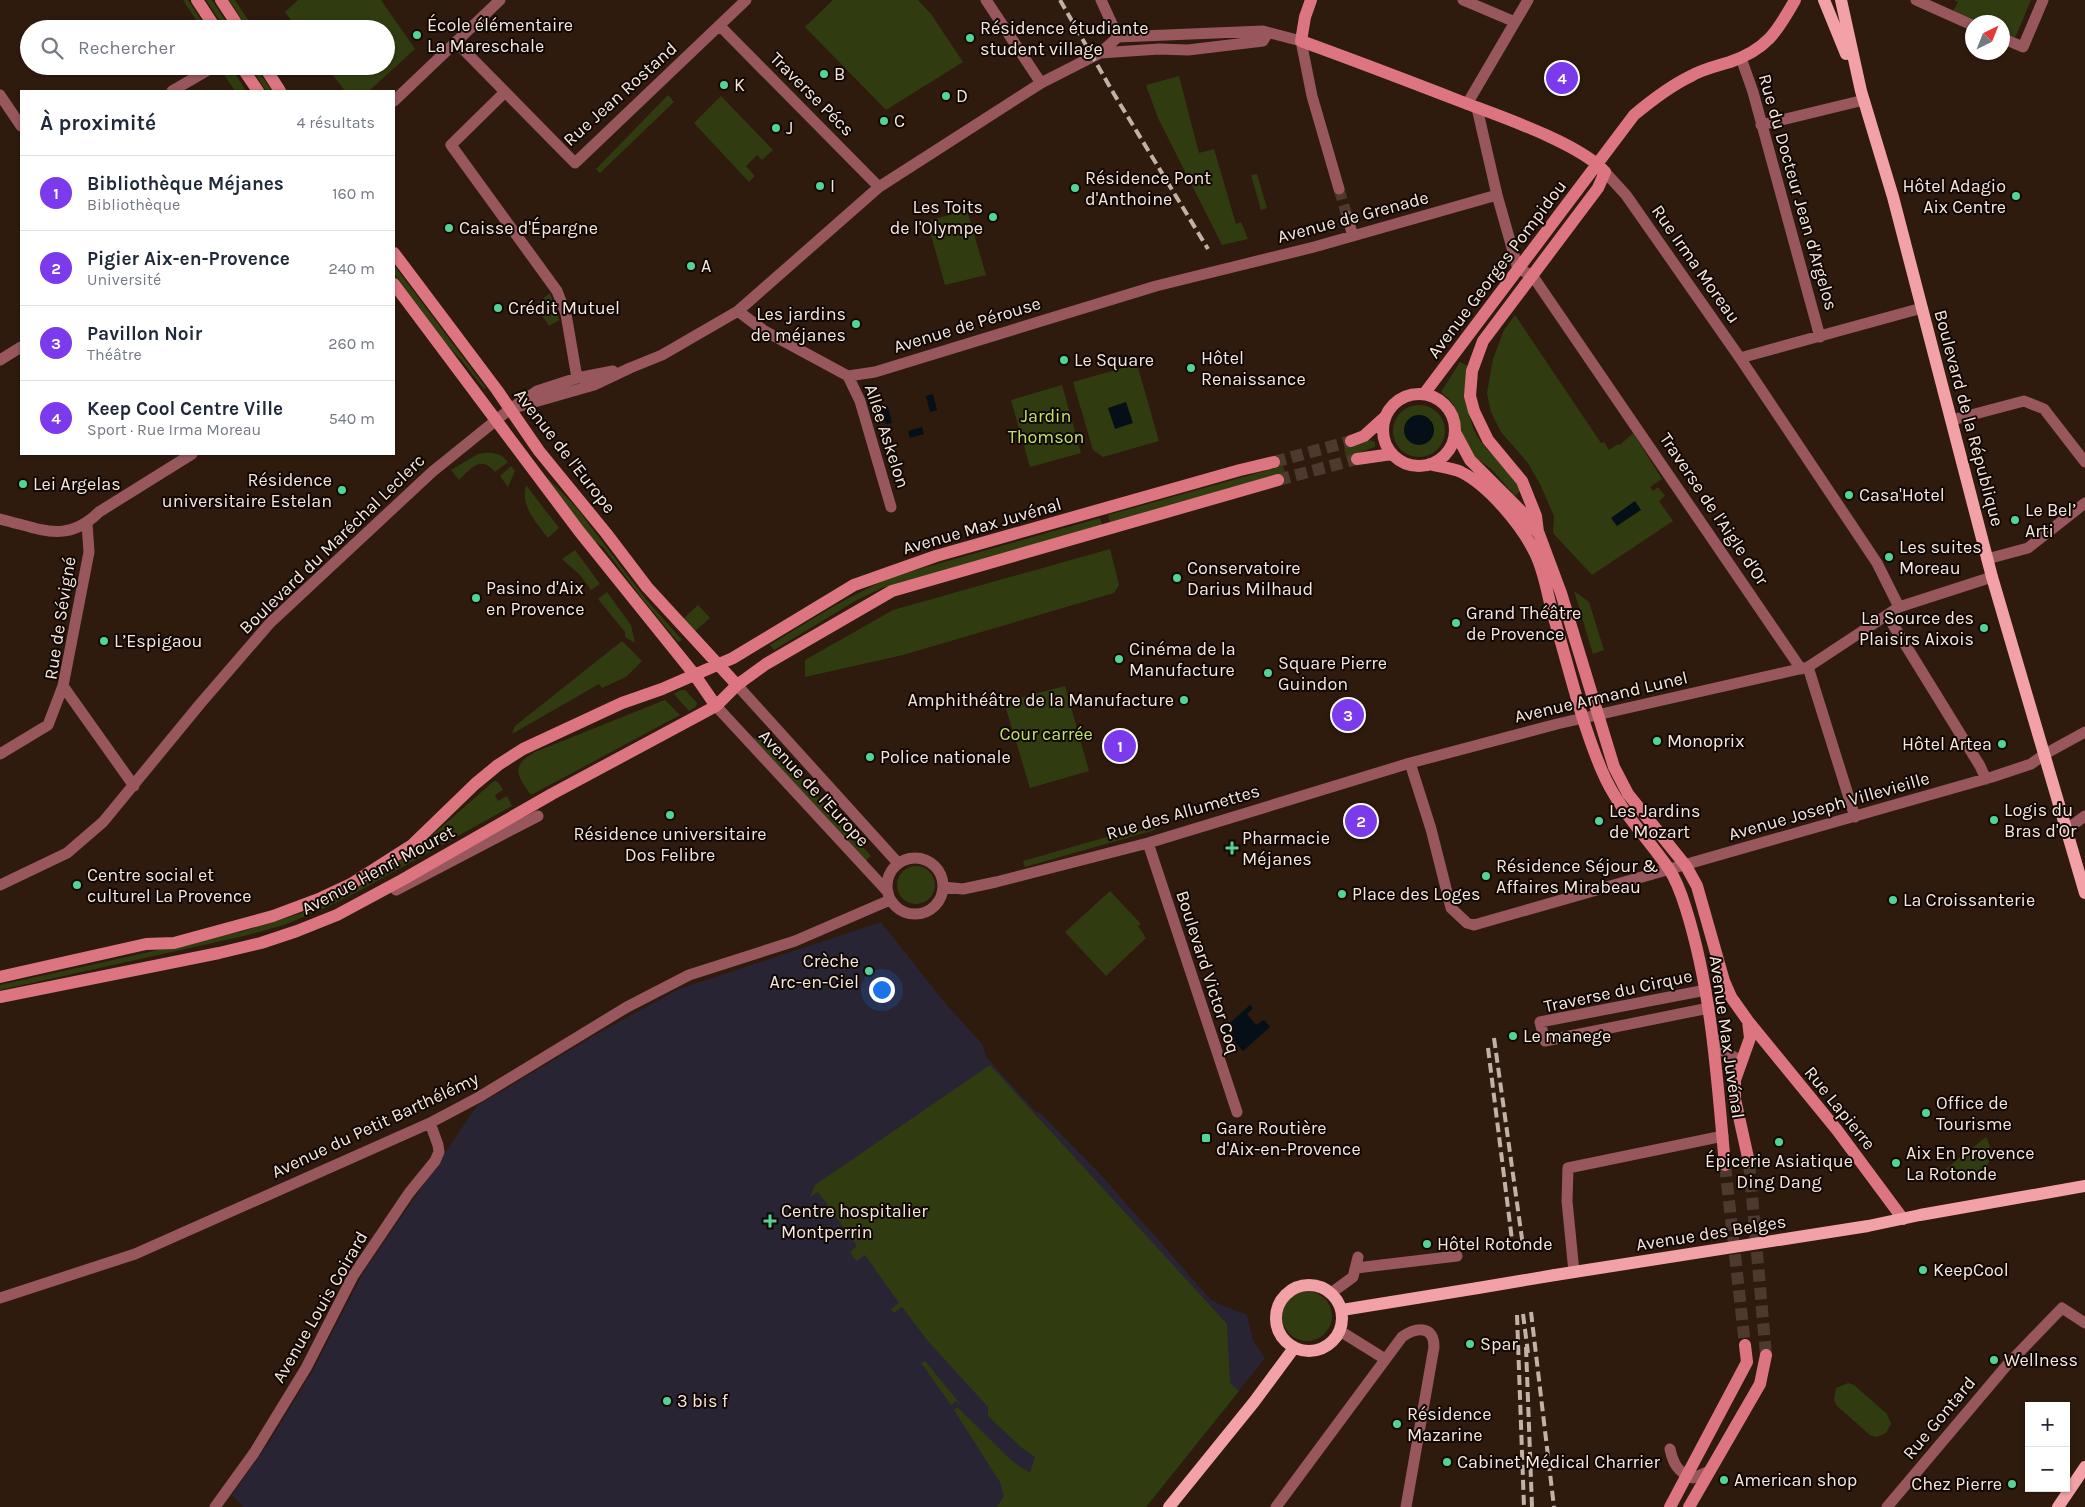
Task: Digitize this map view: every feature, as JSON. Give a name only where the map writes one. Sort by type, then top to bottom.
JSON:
[{"type":"main road","points":[[197,0],[210,20]]},
{"type":"main road","points":[[221,0],[234,20]]},
{"type":"main road","points":[[1301,41],[1304,17],[1311,0]]},
{"type":"main road","points":[[1601,168],[1634,115],[1660,94],[1690,76],[1741,58],[1760,48],[1783,24],[1794,1]]},
{"type":"main road","name":"Boulevard de la République","points":[[1825,1],[1862,95]]},
{"type":"main road","name":"Boulevard de la République","points":[[1841,3],[1862,95],[1893,197],[1987,559],[2085,893]]},
{"type":"main road","name":"Rue Irma Moreau","points":[[1301,41],[1472,106],[1542,135],[1584,154],[1601,168]]},
{"type":"main road","points":[[246,75],[257,90]]},
{"type":"main road","points":[[270,75],[279,90]]},
{"type":"main road","name":"Avenue Georges Pompidou","points":[[1424,394],[1518,269],[1601,168]]},
{"type":"main road","name":"Avenue Georges Pompidou","points":[[1539,534],[1536,516],[1522,481],[1488,440],[1474,411],[1470,396],[1472,371],[1482,341],[1598,188],[1601,168]]},
{"type":"main road","name":"Avenue de l'Europe","points":[[395,254],[510,409],[539,452],[606,533],[647,587],[737,685]]},
{"type":"main road","name":"Avenue de l'Europe","points":[[395,285],[495,421],[579,531],[694,674],[716,706]]},
{"type":"main road","points":[[1351,441],[1364,436],[1385,417],[1396,402],[1405,397],[1424,394],[1436,398],[1447,407],[1453,419],[1455,432],[1453,443],[1448,452],[1430,464],[1409,465],[1392,454],[1385,443],[1383,430],[1385,417]]},
{"type":"main road","name":"Avenue Max Juvénal","points":[[1455,432],[1470,460],[1522,512],[1539,534],[1561,593],[1614,767],[1628,794],[1686,866],[1697,886],[1724,981],[1731,996],[1748,1021],[1750,1038],[1735,1080],[1735,1099],[1749,1162]]},
{"type":"main road","points":[[1356,459],[1392,454]]},
{"type":"main road","name":"Avenue Max Juvénal","points":[[694,674],[733,658],[854,585],[879,575],[936,556],[1274,462]]},
{"type":"main road","name":"Avenue Max Juvénal","points":[[1430,464],[1460,471],[1474,481],[1503,508],[1523,530],[1536,556],[1583,719],[1602,772],[1621,809],[1670,870],[1680,890],[1697,948],[1709,1008],[1725,1165]]},
{"type":"main road","points":[[737,685],[766,664],[892,591],[1278,480]]},
{"type":"main road","name":"Avenue Henri Mouret","points":[[0,976],[146,944],[174,943],[273,916],[321,898],[351,884],[412,845],[475,784],[498,765],[523,749],[622,703],[662,689],[694,674]]},
{"type":"main road","name":"Avenue Henri Mouret","points":[[0,997],[261,943],[297,931],[337,914],[402,880],[552,794],[716,706],[737,685]]},
{"type":"main road","name":"Rue Lapierre","points":[[1748,1021],[1837,1130],[1903,1219]]},
{"type":"main road","name":"Avenue des Belges","points":[[1342,1310],[1868,1226],[2085,1186]]},
{"type":"main road","points":[[1308,1284],[1320,1286],[1332,1293],[1342,1310],[1340,1331],[1330,1343],[1315,1351],[1304,1351],[1294,1348],[1278,1332],[1275,1322],[1276,1311],[1283,1295],[1296,1286],[1308,1284]]},
{"type":"main road","points":[[1670,1507],[1747,1362],[1746,1345]]},
{"type":"main road","points":[[1169,1507],[1254,1402],[1294,1348]]},
{"type":"main road","points":[[1689,1507],[1760,1384],[1766,1355]]},
{"type":"main road","points":[[2058,1507],[2085,1467]]},
{"type":"street","points":[[395,100],[500,0]]},
{"type":"street","name":"Rue Jean Rostand","points":[[456,42],[504,93],[575,163],[746,0]]},
{"type":"street","points":[[986,0],[1041,83]]},
{"type":"street","points":[[510,409],[594,384],[662,356],[738,311],[880,187],[1041,83],[1100,53],[1118,37],[1102,0]]},
{"type":"street","points":[[1464,0],[1515,22]]},
{"type":"street","points":[[1528,0],[1472,106],[1518,269],[1532,275]]},
{"type":"street","points":[[1916,0],[1965,22]]},
{"type":"street","points":[[2010,41],[2023,47],[2043,0]]},
{"type":"street","name":"Traverse Pécs","points":[[720,26],[880,187]]},
{"type":"street","name":"Rue Irma Moreau","points":[[1118,37],[1263,31],[1267,34],[1301,41]]},
{"type":"street","points":[[1100,53],[1159,49],[1188,50],[1228,46],[1263,41],[1267,34]]},
{"type":"street","points":[[1301,41],[1312,96],[1339,189]]},
{"type":"street","name":"Rue du Docteur Jean d'Argelos","points":[[1741,58],[1820,337]]},
{"type":"street","points":[[174,90],[200,75]]},
{"type":"street","points":[[504,93],[451,145],[557,291],[566,314],[577,378]]},
{"type":"street","points":[[0,95],[20,125]]},
{"type":"street","points":[[1761,126],[1804,115],[1862,95]]},
{"type":"street","name":"Rue Irma Moreau","points":[[1601,168],[1626,195],[1740,358],[1877,563],[1899,607]]},
{"type":"street","name":"Avenue de Grenade","points":[[1219,272],[1497,195]]},
{"type":"street","points":[[1348,216],[1354,236]]},
{"type":"street","name":"Avenue de Pérouse","points":[[848,376],[875,372],[1156,286],[1219,272]]},
{"type":"street","name":"Traverse de l'Aigle d'Or","points":[[1532,275],[1805,668],[1856,817]]},
{"type":"street","points":[[1740,358],[1922,308]]},
{"type":"street","points":[[738,311],[763,330],[848,376]]},
{"type":"street","points":[[0,360],[20,348]]},
{"type":"street","name":"Boulevard du Maréchal Leclerc","points":[[0,885],[67,853],[104,822],[191,714],[270,623],[432,472],[510,409],[537,391],[577,378],[630,368]]},
{"type":"street","name":"Allée Askelon","points":[[848,376],[860,401],[891,506]]},
{"type":"street","points":[[1952,420],[2024,401],[2044,409],[2085,462]]},
{"type":"street","points":[[0,519],[57,533],[87,524],[99,512],[190,455]]},
{"type":"street","points":[[1987,559],[2028,548],[2085,503]]},
{"type":"street","name":"Rue de Sévigné","points":[[87,524],[89,552],[63,686],[134,786]]},
{"type":"street","points":[[1805,668],[1899,607],[1992,577]]},
{"type":"street","points":[[1887,615],[1980,766],[1986,779]]},
{"type":"street","name":"Avenue Armand Lunel","points":[[1410,763],[1597,715],[1805,668]]},
{"type":"street","name":"Avenue de l'Europe","points":[[737,685],[898,863]]},
{"type":"street","points":[[0,754],[48,725],[63,686]]},
{"type":"street","name":"Avenue de l'Europe","points":[[716,706],[889,896]]},
{"type":"street","name":"Avenue Joseph Villevieille","points":[[1410,763],[1431,828],[1451,908],[1467,923],[1474,926],[1986,779],[2031,764],[2085,732]]},
{"type":"street","name":"Rue des Allumettes","points":[[939,901],[964,889],[1148,843],[1410,763]]},
{"type":"street","points":[[337,914],[355,911],[538,816]]},
{"type":"street","points":[[2067,829],[2085,816]]},
{"type":"street","name":"Boulevard Victor Coq","points":[[1148,843],[1237,1112]]},
{"type":"street","points":[[911,858],[929,862],[937,869],[942,877],[943,887],[939,901],[926,912],[916,914],[905,913],[897,908],[889,896],[888,876],[898,863],[911,858]]},
{"type":"street","name":"Rue des Allumettes","points":[[943,887],[964,889]]},
{"type":"street","name":"Avenue du Petit Barthélémy","points":[[0,1298],[136,1254],[430,1123],[479,1098],[627,1007],[689,975],[795,941],[889,896]]},
{"type":"street","name":"Traverse du Cirque","points":[[1706,990],[1540,1022],[1544,1041],[1709,1008]]},
{"type":"street","points":[[1713,1037],[1723,1051],[1742,1061]]},
{"type":"street","name":"Avenue Louis Coirard","points":[[215,1507],[254,1453],[306,1368],[353,1276],[409,1194],[435,1161],[439,1152],[430,1123]]},
{"type":"street","points":[[1574,1272],[1567,1201],[1568,1168],[1722,1136]]},
{"type":"street","points":[[1332,1293],[1354,1277],[1357,1262],[1457,1256]]},
{"type":"street","name":"Rue Gontard","points":[[1888,1507],[2007,1365],[2062,1308],[2085,1323]]},
{"type":"street","points":[[1276,1507],[1402,1337],[1411,1331],[1424,1330],[1434,1340],[1406,1507]]},
{"type":"street","points":[[1340,1331],[1385,1359]]},
{"type":"street","points":[[1670,1448],[1677,1468],[1686,1476],[1693,1478],[1708,1472]]},
{"type":"shaded area","points":[[933,394],[937,410],[930,412],[926,396]]},
{"type":"shaded area","points":[[1126,402],[1133,423],[1115,429],[1108,408]]},
{"type":"shaded area","points":[[888,407],[892,423],[886,424],[881,408]]},
{"type":"shaded area","points":[[1419,415],[1430,419],[1434,430],[1430,441],[1419,445],[1408,441],[1404,430],[1408,419]]},
{"type":"shaded area","points":[[922,427],[924,434],[910,438],[908,431]]},
{"type":"shaded area","points":[[1635,501],[1641,510],[1617,526],[1611,518]]},
{"type":"shaded area","name":"Centre hospitalier Montperrin","points":[[881,922],[945,1003],[983,1045],[986,1057],[1035,1111],[1040,1113],[1101,1175],[1212,1301],[1247,1315],[1253,1341],[1265,1358],[1146,1507],[243,1507],[232,1495],[271,1439],[313,1370],[363,1273],[477,1106],[595,1035],[679,989]]},
{"type":"shaded area","points":[[1250,1005],[1253,1008],[1247,1014],[1256,1025],[1264,1020],[1270,1027],[1243,1051],[1223,1029]]},
{"type":"green space","points":[[183,0],[188,0],[201,20],[196,20]]},
{"type":"green space","points":[[206,0],[212,0],[225,20],[219,20]]},
{"type":"green space","points":[[229,0],[235,0],[248,20],[242,20]]},
{"type":"green space","points":[[298,0],[381,0],[395,20],[291,20],[285,12]]},
{"type":"green space","points":[[833,0],[918,0],[931,14],[963,62],[886,110],[805,27]]},
{"type":"green space","points":[[1954,0],[2031,0],[2014,37],[2010,35],[2010,15],[1965,16],[1953,11],[1958,2]]},
{"type":"green space","points":[[395,20],[415,49],[395,67]]},
{"type":"green space","points":[[224,75],[236,75],[245,90],[234,90]]},
{"type":"green space","points":[[256,75],[261,75],[271,90],[265,90]]},
{"type":"green space","points":[[333,75],[387,75],[370,90],[344,90]]},
{"type":"green space","points":[[1179,76],[1199,153],[1214,149],[1236,224],[1241,222],[1248,239],[1222,245],[1158,118],[1146,85]]},
{"type":"green space","points":[[668,95],[674,102],[600,173],[596,169]]},
{"type":"green space","points":[[721,96],[773,150],[762,160],[757,155],[746,166],[755,176],[749,182],[694,123]]},
{"type":"green space","points":[[1257,174],[1267,208],[1261,210],[1251,175]]},
{"type":"green space","points":[[967,210],[986,275],[945,285],[927,221]]},
{"type":"green space","points":[[395,266],[486,388],[484,389],[463,362],[444,342],[395,274]]},
{"type":"green space","points":[[550,293],[559,320],[549,326],[535,305]]},
{"type":"green space","points":[[1515,315],[1601,443],[1604,442],[1609,450],[1618,444],[1620,445],[1633,433],[1662,479],[1650,487],[1653,491],[1658,487],[1665,496],[1659,501],[1673,521],[1592,575],[1553,533],[1554,516],[1541,486],[1528,463],[1501,432],[1491,412],[1487,393],[1493,359],[1504,330]]},
{"type":"green space","points":[[1460,362],[1469,367],[1468,401],[1473,428],[1481,441],[1505,468],[1521,490],[1515,496],[1492,470],[1469,450],[1456,411],[1441,392]]},
{"type":"green space","points":[[1137,364],[1159,441],[1103,457],[1093,450],[1073,382]]},
{"type":"green space","name":"Jardin Thomson","points":[[1062,385],[1081,453],[1030,467],[1011,400]]},
{"type":"green space","points":[[1419,405],[1429,407],[1437,413],[1443,421],[1445,431],[1443,441],[1437,449],[1429,455],[1419,457],[1409,455],[1401,449],[1395,441],[1393,431],[1395,421],[1401,413],[1409,407]]},
{"type":"green space","points":[[1370,440],[1375,442],[1375,447],[1346,457],[1344,449]]},
{"type":"green space","points":[[478,454],[498,454],[508,462],[495,472],[485,464],[476,465],[459,480],[451,470]]},
{"type":"green space","points":[[511,466],[515,471],[508,487],[500,476]]},
{"type":"green space","points":[[1283,466],[1285,472],[1110,522],[1108,515]]},
{"type":"green space","points":[[538,468],[576,507],[645,598],[682,640],[678,642],[603,547],[591,539]]},
{"type":"green space","points":[[526,485],[559,528],[548,538],[527,507],[525,500]]},
{"type":"green space","points":[[1100,518],[1102,525],[882,588],[857,600],[774,650],[770,645],[848,598],[898,575]]},
{"type":"green space","points":[[1110,549],[1119,585],[1114,593],[903,655],[805,677],[805,660],[893,610]]},
{"type":"green space","points":[[575,550],[600,584],[591,590],[580,575],[562,559]]},
{"type":"green space","points":[[1574,591],[1589,602],[1604,650],[1593,654]]},
{"type":"green space","points":[[607,592],[631,625],[635,643],[625,637],[625,632],[598,599]]},
{"type":"green space","points":[[698,605],[710,618],[695,631],[683,619]]},
{"type":"green space","points":[[622,641],[642,661],[626,677],[602,688],[599,684],[512,734],[515,726]]},
{"type":"green space","name":"Cour carrée","points":[[1065,686],[1089,771],[1030,788],[1004,702]]},
{"type":"green space","points":[[685,690],[697,703],[696,707],[689,711],[674,694]]},
{"type":"green space","points":[[665,700],[680,715],[530,794],[518,770],[527,757],[535,752]]},
{"type":"green space","points":[[757,736],[794,770],[871,856],[865,861],[754,739]]},
{"type":"green space","points":[[494,781],[498,782],[503,790],[495,795],[498,801],[507,796],[512,806],[327,907],[284,925],[244,936],[0,990],[0,985],[244,931],[299,914],[358,887],[414,851]]},
{"type":"green space","points":[[1155,827],[1155,830],[1025,867],[1023,861],[1138,828],[1139,832]]},
{"type":"green space","points":[[916,866],[930,871],[935,885],[930,899],[916,904],[902,899],[897,885],[902,871]]},
{"type":"green space","points":[[1110,891],[1141,924],[1138,926],[1146,938],[1106,976],[1065,932]]},
{"type":"green space","points":[[990,1065],[1227,1324],[1230,1383],[1239,1391],[1146,1507],[997,1507],[1004,1496],[1000,1482],[954,1410],[957,1407],[1012,1461],[1030,1473],[1035,1457],[1022,1448],[988,1416],[988,1407],[928,1341],[902,1307],[894,1313],[891,1309],[899,1303],[865,1255],[856,1261],[850,1252],[857,1246],[818,1192],[810,1197],[815,1185]]},
{"type":"green space","points":[[1986,1137],[1990,1145],[1989,1161],[1986,1168],[1980,1174],[1965,1180],[1956,1179],[1943,1171]]},
{"type":"green space","points":[[1307,1291],[1325,1298],[1332,1316],[1325,1334],[1307,1341],[1289,1334],[1282,1316],[1289,1298]]},
{"type":"green space","points":[[925,1361],[962,1406],[956,1401],[951,1405],[921,1363]]},
{"type":"green space","points":[[1848,1383],[1854,1385],[1887,1414],[1891,1424],[1886,1433],[1876,1437],[1870,1435],[1837,1406],[1834,1400],[1836,1388]]},
{"type":"tunnel","points":[[1339,189],[1347,216]]},
{"type":"tunnel","points":[[1274,462],[1351,441]]},
{"type":"tunnel","points":[[1278,480],[1357,459]]},
{"type":"tunnel","points":[[1749,1162],[1766,1355]]},
{"type":"tunnel","points":[[1725,1165],[1745,1345]]},
{"type":"railway","points":[[1060,0],[1114,94],[1208,249]]},
{"type":"railway","points":[[1494,1038],[1523,1246]]},
{"type":"railway","points":[[1488,1048],[1513,1248]]},
{"type":"railway","points":[[1531,1312],[1554,1507]]},
{"type":"railway","points":[[1523,1314],[1528,1353]]},
{"type":"railway","points":[[1517,1315],[1524,1507]]},
{"type":"railway","points":[[1526,1347],[1532,1507]]},
{"type":"place","name":"École élémentaire La Mareschale","points":[[417,35]]},
{"type":"place","name":"Résidence étudiante student village","points":[[970,38]]},
{"type":"place","name":"B","points":[[824,74]]},
{"type":"place","name":"Keep Cool Centre Ville","points":[[1562,78]]},
{"type":"place","name":"K","points":[[724,85]]},
{"type":"place","name":"D","points":[[946,96]]},
{"type":"place","name":"C","points":[[884,121]]},
{"type":"place","name":"J","points":[[776,128]]},
{"type":"place","name":"I","points":[[820,186]]},
{"type":"place","name":"Résidence Pont d'Anthoine","points":[[1075,188]]},
{"type":"place","name":"Hôtel Adagio Aix Centre","points":[[2016,196]]},
{"type":"place","name":"Les Toits de l'Olympe","points":[[993,217]]},
{"type":"place","name":"Caisse d'Épargne","points":[[449,228]]},
{"type":"place","name":"A","points":[[691,266]]},
{"type":"place","name":"Crédit Mutuel","points":[[498,308]]},
{"type":"place","name":"Les jardins de méjanes","points":[[856,324]]},
{"type":"place","name":"Le Square","points":[[1064,360]]},
{"type":"place","name":"Hôtel Renaissance","points":[[1191,368]]},
{"type":"place","name":"Lei Argelas","points":[[23,484]]},
{"type":"place","name":"Résidence universitaire Estelan","points":[[342,490]]},
{"type":"place","name":"Casa'Hotel","points":[[1849,495]]},
{"type":"place","name":"Le Bel’ Arti","points":[[2015,520]]},
{"type":"place","name":"Les suites Moreau","points":[[1889,557]]},
{"type":"place","name":"Conservatoire Darius Milhaud","points":[[1177,578]]},
{"type":"place","name":"Pasino d'Aix en Provence","points":[[476,598]]},
{"type":"place","name":"Grand Théâtre de Provence","points":[[1456,623]]},
{"type":"place","name":"La Source des Plaisirs Aixois","points":[[1984,628]]},
{"type":"place","name":"L’Espigaou","points":[[104,641]]},
{"type":"place","name":"Cinéma de la Manufacture","points":[[1119,659]]},
{"type":"place","name":"Square Pierre Guindon","points":[[1268,673]]},
{"type":"place","name":"Amphithéâtre de la Manufacture","points":[[1184,700]]},
{"type":"place","name":"Pavillon Noir","points":[[1348,715]]},
{"type":"place","name":"Monoprix","points":[[1657,741]]},
{"type":"place","name":"Hôtel Artea","points":[[2002,744]]},
{"type":"place","name":"Bibliothèque Méjanes","points":[[1120,746]]},
{"type":"place","name":"Police nationale","points":[[870,757]]},
{"type":"place","name":"Résidence universitaire Dos Felibre","points":[[670,815]]},
{"type":"place","name":"Logis du Bras d'Or","points":[[1994,820]]},
{"type":"place","name":"Pigier Aix-en-Provence","points":[[1361,821]]},
{"type":"place","name":"Les Jardins de Mozart","points":[[1599,821]]},
{"type":"place","name":"Pharmacie Méjanes","points":[[1232,848]]},
{"type":"place","name":"Résidence Séjour & Affaires Mirabeau","points":[[1486,876]]},
{"type":"place","name":"Centre social et culturel La Provence","points":[[77,885]]},
{"type":"place","name":"Place des Loges","points":[[1342,894]]},
{"type":"place","name":"La Croissanterie","points":[[1893,900]]},
{"type":"place","name":"Crèche Arc-en-Ciel","points":[[869,971]]},
{"type":"place","name":"Le manege","points":[[1513,1036]]},
{"type":"place","name":"Office de Tourisme","points":[[1926,1113]]},
{"type":"place","name":"Gare Routière d'Aix-en-Provence","points":[[1206,1138]]},
{"type":"place","name":"Épicerie Asiatique Ding Dang","points":[[1779,1142]]},
{"type":"place","name":"Aix En Provence La Rotonde","points":[[1896,1163]]},
{"type":"place","name":"Centre hospitalier Montperrin","points":[[770,1221]]},
{"type":"place","name":"Hôtel Rotonde","points":[[1427,1244]]},
{"type":"place","name":"KeepCool","points":[[1923,1270]]},
{"type":"place","name":"Spar","points":[[1470,1344]]},
{"type":"place","name":"Wellness","points":[[1994,1360]]},
{"type":"place","name":"3 bis f","points":[[667,1401]]},
{"type":"place","name":"Résidence Mazarine","points":[[1397,1424]]},
{"type":"place","name":"Cabinet Médical Charrier","points":[[1447,1462]]},
{"type":"place","name":"American shop","points":[[1724,1480]]},
{"type":"place","name":"Chez Pierre","points":[[2012,1484]]}]
